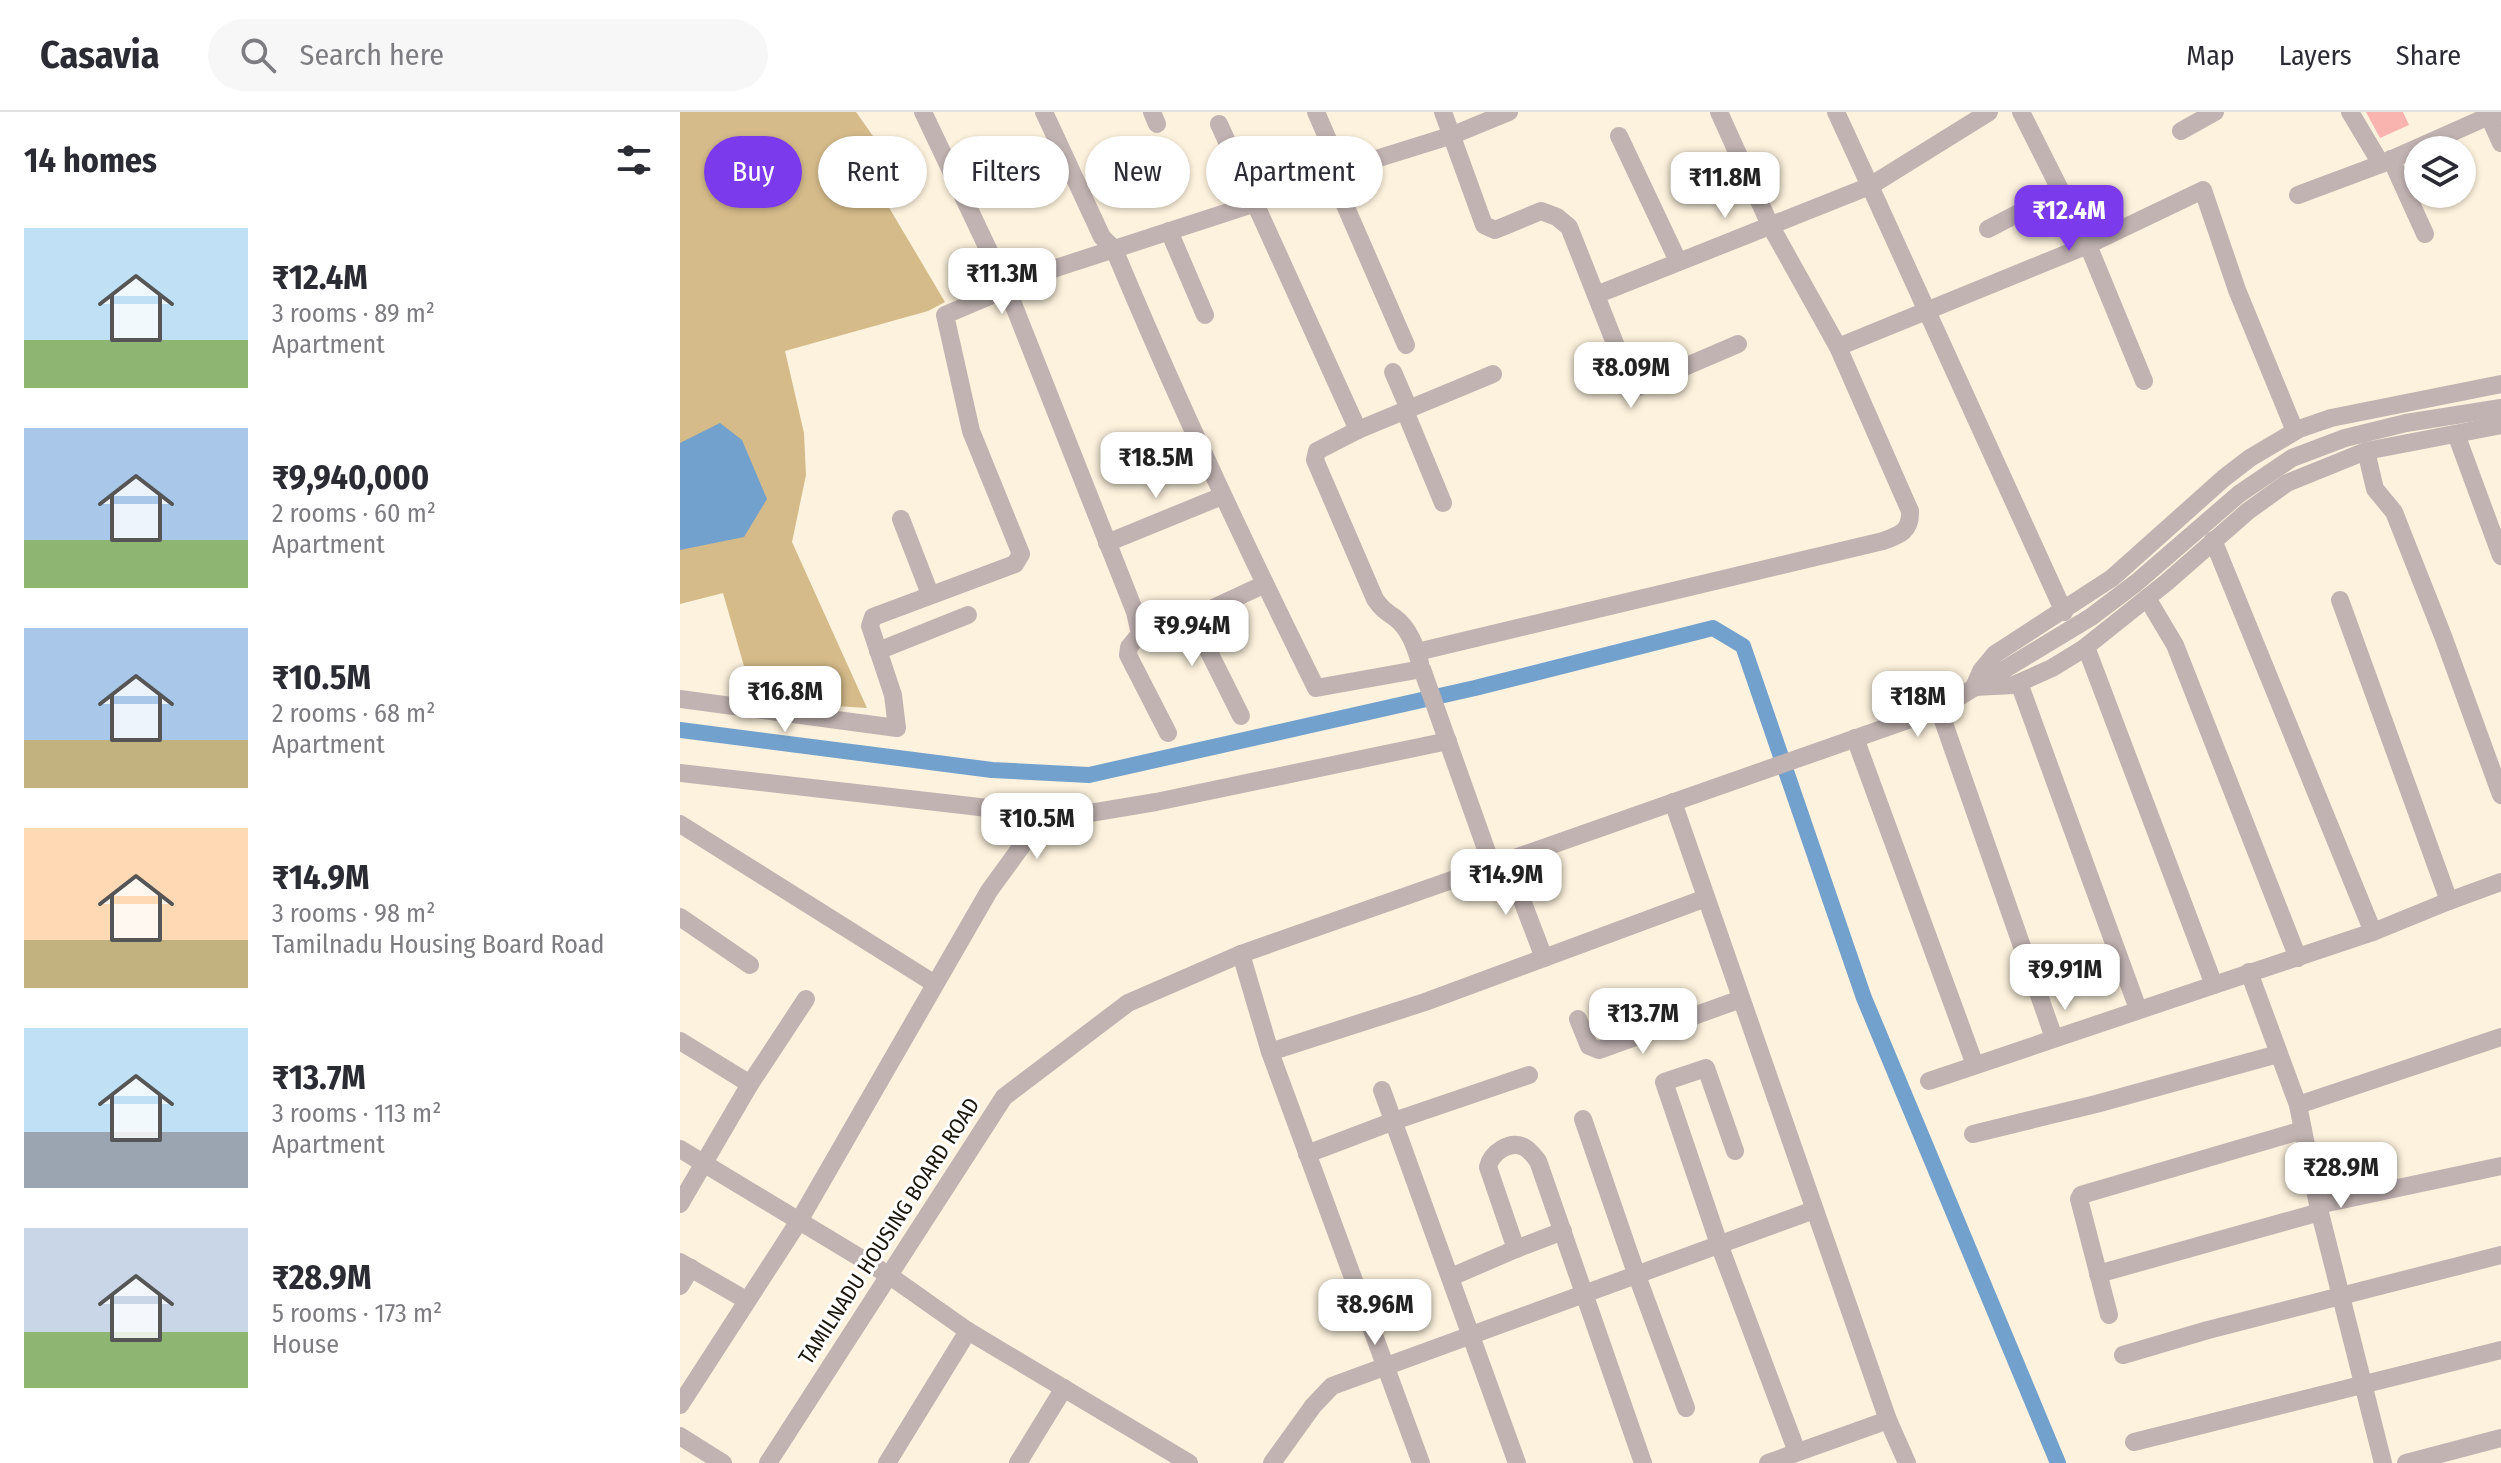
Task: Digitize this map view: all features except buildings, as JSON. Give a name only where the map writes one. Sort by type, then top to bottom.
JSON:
[{"type":"street","points":[[923,112],[1008,291],[1135,612],[1140,634]]},
{"type":"street","points":[[1044,112],[1102,237],[1114,249],[1169,382],[1316,688],[1422,667],[1900,535],[1907,529],[1910,511],[1838,347],[1770,225],[1719,112]]},
{"type":"street","points":[[1316,112],[1324,136]]},
{"type":"street","points":[[1443,112],[1484,225],[1495,230],[1541,211],[1557,217],[1569,227],[1633,389],[1738,344]]},
{"type":"street","points":[[1383,157],[1453,135],[1509,112]]},
{"type":"street","points":[[1836,112],[2064,612]]},
{"type":"street","points":[[2021,112],[2088,245],[2144,381]]},
{"type":"street","points":[[2181,131],[2215,112]]},
{"type":"street","points":[[2350,112],[2386,161],[2425,234]]},
{"type":"street","points":[[2298,195],[2386,161],[2491,113],[2501,143]]},
{"type":"street","points":[[1596,295],[1870,186],[1978,115]]},
{"type":"street","points":[[1219,124],[1225,136]]},
{"type":"street","points":[[1619,136],[1678,261]]},
{"type":"street","points":[[1838,347],[2088,245],[2203,190],[2237,290],[2295,431]]},
{"type":"street","points":[[1988,229],[2061,191]]},
{"type":"street","points":[[680,699],[897,728],[893,695],[870,626],[873,617],[1015,564],[1021,554],[971,431],[945,315],[1008,291],[1056,268],[1240,208]]},
{"type":"street","points":[[1258,208],[1358,430]]},
{"type":"street","points":[[1351,208],[1406,345]]},
{"type":"street","points":[[1169,231],[1205,315]]},
{"type":"street","points":[[1393,372],[1443,503]]},
{"type":"street","points":[[1493,374],[1358,430],[1317,451],[1315,460],[1375,599],[1384,612],[1403,625],[1410,635],[1448,741],[1544,958]]},
{"type":"street","points":[[2501,384],[2331,418],[2295,431],[2224,478],[2112,578],[1995,654],[1985,664],[1974,687],[2003,688],[2019,683],[2052,668],[2086,647],[2267,495],[2287,483],[2366,451],[2501,425]]},
{"type":"street","name":"TAMILNADU HOUSING BOARD ROAD","points":[[768,1463],[887,1274],[1004,1097],[1128,1003],[1241,954],[1939,709],[2113,601],[2202,523],[2266,473],[2292,458],[2345,438],[2406,423],[2501,408]]},
{"type":"street","points":[[2456,434],[2501,556]]},
{"type":"street","points":[[2366,451],[2375,489],[2394,512],[2501,795]]},
{"type":"street","points":[[1107,543],[1222,496]]},
{"type":"street","points":[[901,519],[930,594]]},
{"type":"street","points":[[2213,540],[2373,932]]},
{"type":"street","points":[[1168,733],[1128,655],[1129,647],[1140,634],[1152,633],[1192,618],[1265,584]]},
{"type":"street","points":[[2147,598],[2175,645],[2298,958]]},
{"type":"street","points":[[2340,600],[2449,901]]},
{"type":"street","points":[[878,651],[968,615]]},
{"type":"street","points":[[1192,618],[1241,716]]},
{"type":"street","points":[[2086,647],[2214,985]]},
{"type":"street","points":[[2019,683],[2138,1009]]},
{"type":"street","points":[[1939,709],[2054,1038]]},
{"type":"street","points":[[1855,738],[1975,1065]]},
{"type":"street","points":[[680,773],[987,808],[1054,819],[1156,802],[1448,741]]},
{"type":"street","points":[[1673,802],[1888,1420],[1907,1463]]},
{"type":"street","points":[[680,1405],[799,1221],[997,880],[1029,836],[1054,819]]},
{"type":"street","points":[[680,824],[935,984]]},
{"type":"street","points":[[1929,1081],[2373,932],[2501,882]]},
{"type":"street","points":[[1270,1052],[1425,1002],[1706,898]]},
{"type":"street","points":[[680,917],[750,965]]},
{"type":"street","points":[[1241,954],[1270,1052],[1421,1463]]},
{"type":"street","points":[[2249,972],[2298,1105],[2319,1208],[2383,1463]]},
{"type":"street","points":[[680,1204],[750,1084],[806,999]]},
{"type":"street","points":[[1578,1019],[1589,1046],[1599,1050],[1741,999]]},
{"type":"street","points":[[2298,1105],[2501,1037]]},
{"type":"street","points":[[680,1041],[750,1084]]},
{"type":"street","points":[[1973,1134],[2278,1054]]},
{"type":"street","points":[[1735,1151],[1706,1068],[1664,1082],[1719,1244],[1797,1452]]},
{"type":"street","points":[[1307,1154],[1529,1075]]},
{"type":"street","points":[[1382,1090],[1517,1463]]},
{"type":"street","points":[[1583,1119],[1686,1408]]},
{"type":"street","points":[[2109,1315],[2079,1199],[2082,1194],[2303,1130]]},
{"type":"street","points":[[1516,1249],[1488,1167],[1490,1159],[1505,1148],[1516,1145],[1525,1148],[1538,1161],[1643,1463]]},
{"type":"street","points":[[680,1149],[887,1274],[968,1331],[1189,1463]]},
{"type":"street","points":[[2098,1274],[2319,1208],[2501,1166]]},
{"type":"street","points":[[1272,1463],[1313,1406],[1332,1386],[1814,1210]]},
{"type":"street","points":[[1451,1277],[1563,1231]]},
{"type":"street","points":[[2123,1355],[2501,1255]]},
{"type":"street","points":[[680,1286],[686,1265],[746,1300]]},
{"type":"street","points":[[889,1462],[968,1331]]},
{"type":"street","points":[[2134,1442],[2501,1350]]},
{"type":"street","points":[[1018,1463],[1064,1388]]},
{"type":"street","points":[[1768,1463],[1888,1420]]},
{"type":"street","points":[[680,1436],[723,1463]]},
{"type":"street","points":[[2406,1463],[2501,1438]]},
{"type":"shaded area","points":[[680,112],[856,112],[873,136],[818,136],[818,208],[889,208],[945,302],[928,311],[785,351],[804,433],[806,475],[792,542],[867,708],[754,701],[723,593],[680,604]]},
{"type":"water","points":[[720,423],[742,440],[767,499],[744,537],[680,550],[680,443]]},
{"type":"waterway","points":[[680,730],[992,770],[1089,775],[1475,688],[1713,628],[1743,646],[1864,998],[2058,1463]]}]
